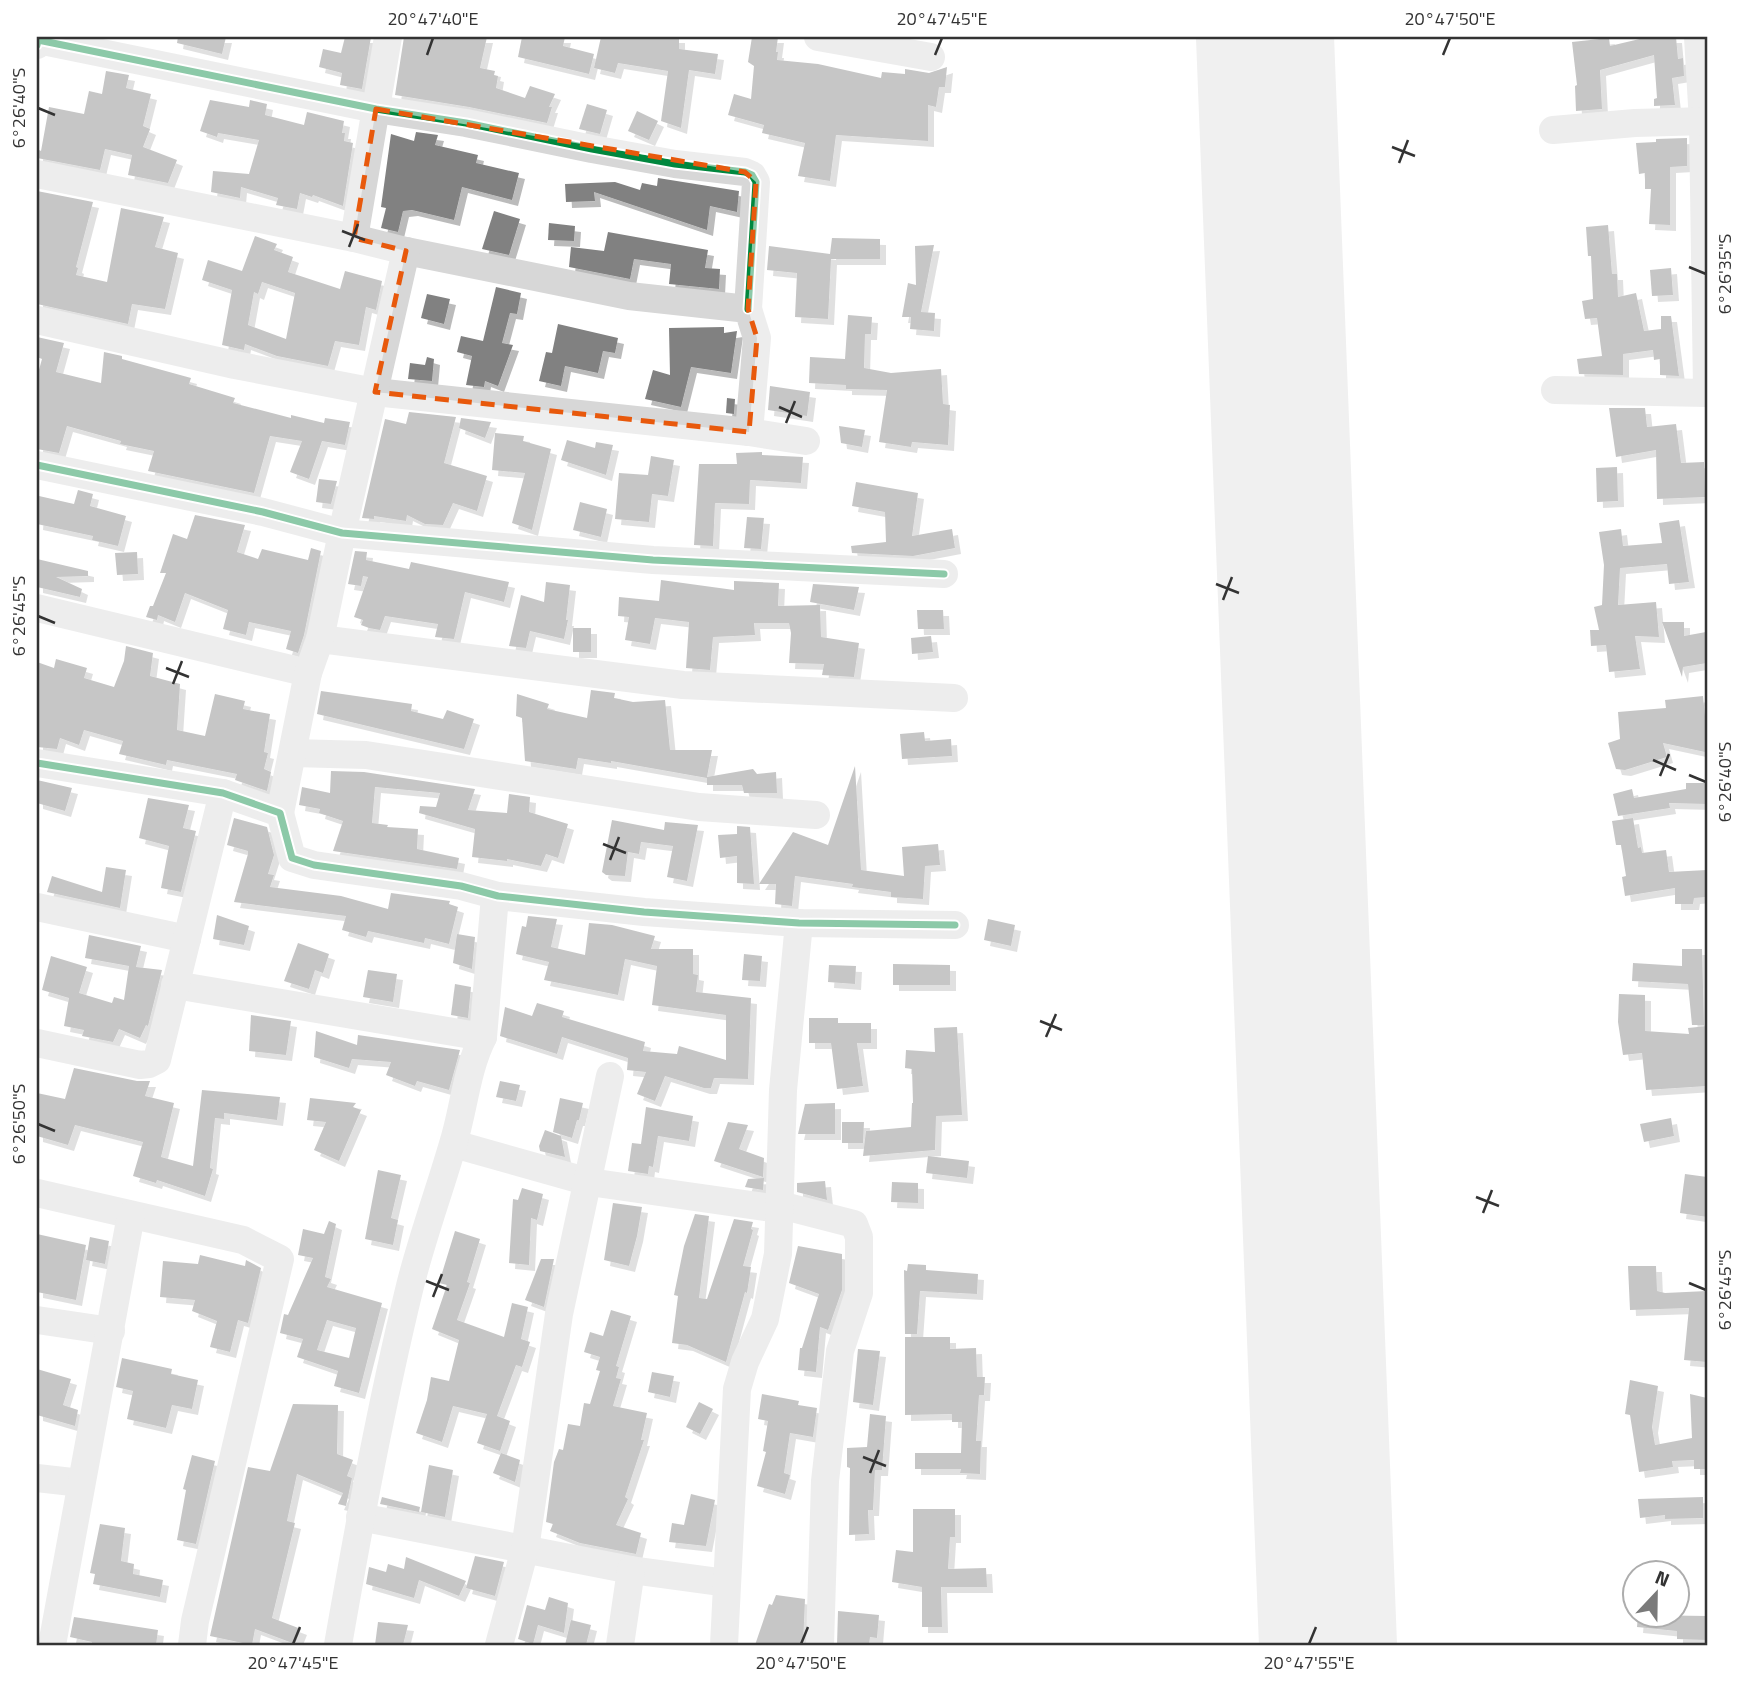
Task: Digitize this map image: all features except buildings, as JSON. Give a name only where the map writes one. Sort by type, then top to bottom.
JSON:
[{"type":"street","points":[[354,238],[388,37]]},
{"type":"street","points":[[818,37],[931,57]]},
{"type":"street","points":[[1555,390],[1707,391],[1705,122],[1698,37]]},
{"type":"street","points":[[37,45],[38,40],[376,109],[466,123],[651,160],[752,175],[756,182],[748,309],[757,338],[749,432]]},
{"type":"street","points":[[1553,130],[1635,123],[1705,122]]},
{"type":"street","points":[[37,174],[629,296],[748,309]]},
{"type":"street","points":[[406,251],[320,639],[308,673],[280,813],[292,858],[314,865],[461,886],[498,896],[644,912],[799,922],[956,925]]},
{"type":"street","points":[[37,320],[235,365],[375,392],[749,432],[806,441]]},
{"type":"street","points":[[37,465],[263,512],[342,533],[653,560],[944,574]]},
{"type":"street","points":[[37,607],[308,673]]},
{"type":"street","points":[[320,639],[683,685],[954,698]]},
{"type":"street","points":[[293,753],[366,755],[699,807],[816,815]]},
{"type":"street","points":[[37,763],[223,793],[280,813]]},
{"type":"street","points":[[37,1043],[140,1065],[158,1060],[223,793]]},
{"type":"street","points":[[338,1645],[360,1517],[410,1287],[431,1210],[454,1144],[474,1056],[483,1037],[494,908],[498,896]]},
{"type":"street","points":[[37,907],[187,939]]},
{"type":"street","points":[[724,1645],[737,1389],[745,1362],[765,1319],[778,1254],[783,1090],[799,922]]},
{"type":"street","points":[[175,985],[483,1037]]},
{"type":"street","points":[[499,1645],[525,1549],[559,1314],[610,1076]]},
{"type":"street","points":[[454,1144],[589,1182],[779,1209],[784,1206],[854,1224],[859,1237],[859,1293],[840,1351],[825,1481],[820,1645]]},
{"type":"street","points":[[37,1193],[243,1240],[280,1259],[195,1621],[192,1645]]},
{"type":"street","points":[[48,1630],[81,1483],[131,1215]]},
{"type":"street","points":[[37,1320],[111,1331]]},
{"type":"street","points":[[37,1478],[81,1483]]},
{"type":"street","points":[[360,1517],[631,1570],[727,1583]]},
{"type":"street","points":[[620,1645],[631,1570]]},
{"type":"highlighted area","points":[[376,109],[745,172],[756,182],[748,309],[757,338],[749,432],[375,392],[406,251],[354,238]]},
{"type":"runway","points":[[1265,37],[1328,1645]]},
{"type":"cycle path","points":[[37,45],[38,40],[376,109],[466,123],[675,164],[745,172],[752,175],[756,182],[748,309]]},
{"type":"cycle path","points":[[37,465],[263,512],[342,533],[653,560],[944,574]]},
{"type":"cycle path","points":[[37,763],[223,793],[280,813],[292,858],[314,865],[461,886],[498,896],[644,912],[799,923],[955,925]]}]
